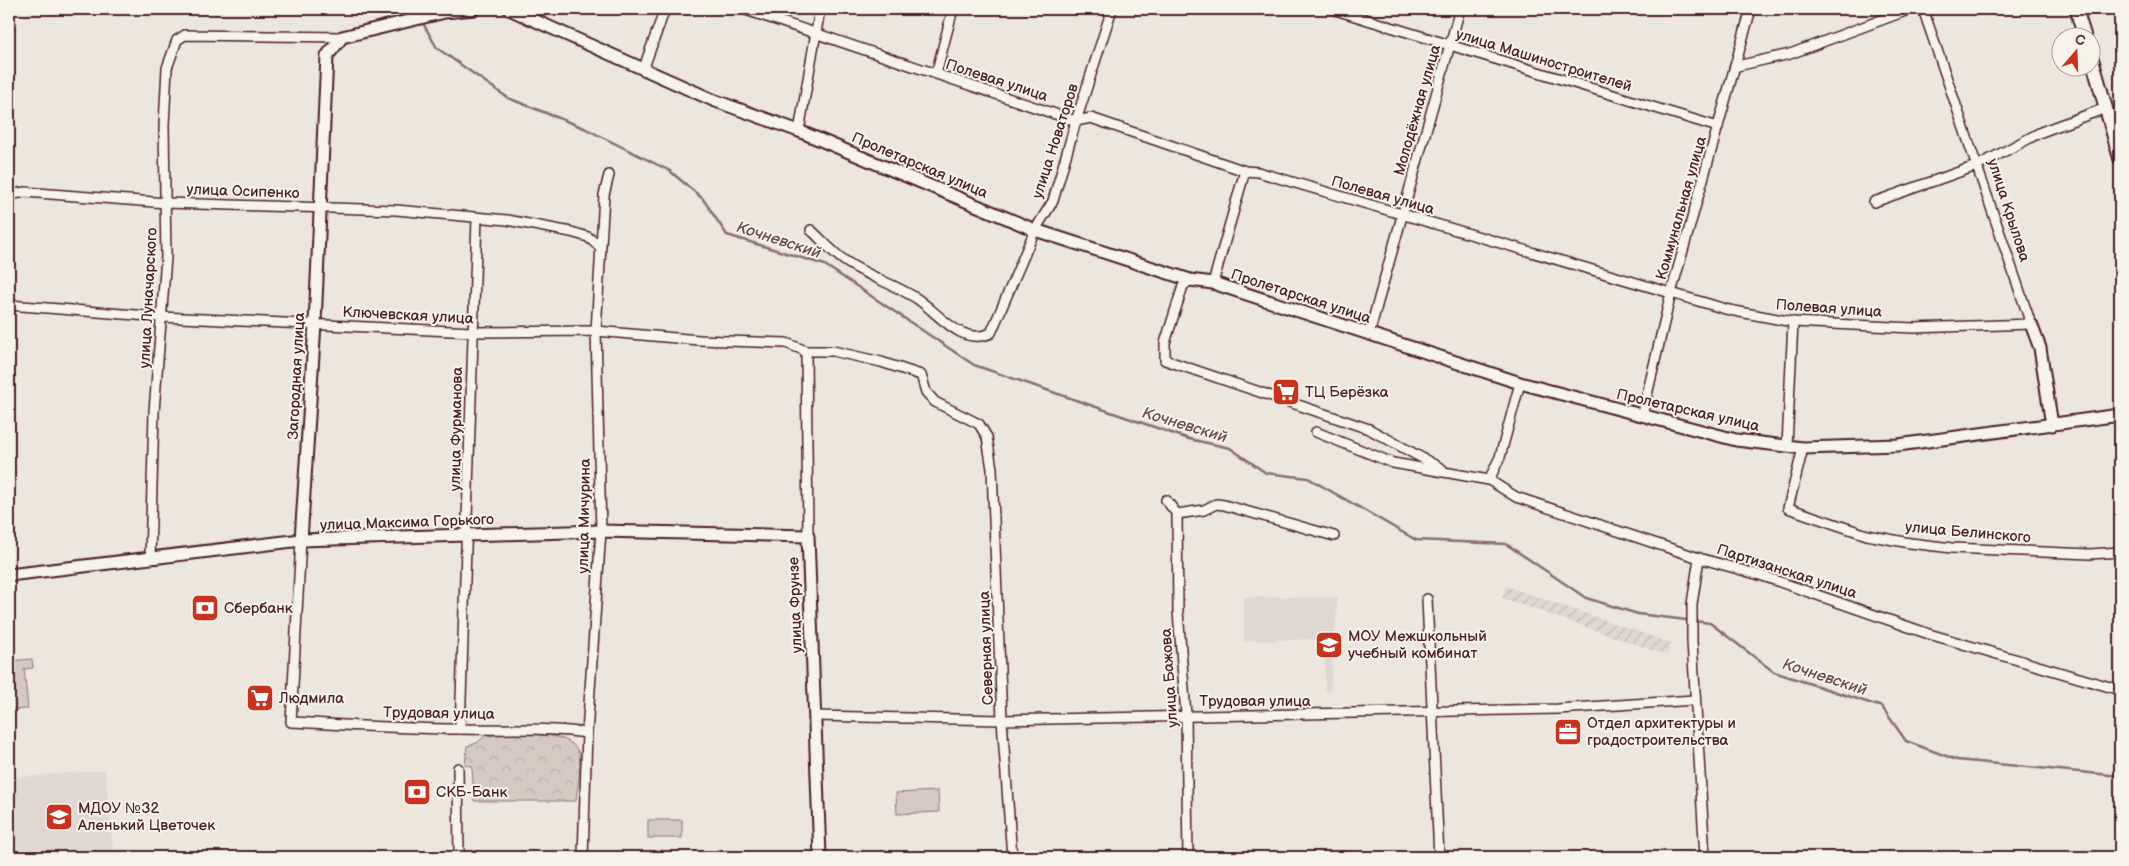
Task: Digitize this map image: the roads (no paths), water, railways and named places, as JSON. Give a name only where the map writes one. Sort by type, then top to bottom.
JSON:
[{"type":"main road","points":[[2076,9],[2082,28]]},
{"type":"main road","points":[[2099,78],[2112,115],[2120,158]]},
{"type":"street","points":[[342,37],[456,10],[474,9]]},
{"type":"street","name":"Пролетарская улица","points":[[509,9],[642,70],[714,100],[799,131],[1036,230],[1190,280],[1213,283],[1520,383],[1736,440],[1803,448],[1898,445],[2120,415]]},
{"type":"street","points":[[642,70],[665,9]]},
{"type":"street","name":"Полевая улица","points":[[743,9],[1076,121],[1090,118],[1246,171],[1258,172],[1729,310],[1794,322],[1913,328],[2031,324]]},
{"type":"street","points":[[799,131],[820,9]]},
{"type":"street","points":[[936,74],[953,9]]},
{"type":"street","name":"улица Новаторов","points":[[811,230],[844,261],[917,299],[946,325],[971,335],[983,337],[991,333],[1036,230],[1053,201],[1076,121],[1112,9]]},
{"type":"street","name":"улица Машиностроителей","points":[[1332,9],[1718,127]]},
{"type":"street","name":"Молодёжная улица","points":[[1369,334],[1460,9]]},
{"type":"street","name":"Коммунальная улица","points":[[1642,416],[1671,293],[1752,9]]},
{"type":"street","points":[[1736,66],[1790,54],[1911,9]]},
{"type":"street","name":"улица Крылова","points":[[1923,9],[1979,165],[2040,348],[2052,425]]},
{"type":"street","name":"улица Луначарского","points":[[150,559],[154,412],[166,257],[164,125],[167,68],[177,40],[185,35],[342,37]]},
{"type":"street","name":"Загородная улица","points":[[291,722],[315,324],[327,56],[342,37]]},
{"type":"street","points":[[1874,202],[1979,165],[2041,132],[2112,115]]},
{"type":"street","points":[[1213,283],[1246,171]]},
{"type":"street","name":"улица Мичурина","points":[[583,857],[587,734],[601,531],[596,331],[599,246],[604,195],[609,175]]},
{"type":"street","name":"улица Осипенко","points":[[9,195],[25,192],[166,203],[396,210],[507,220],[571,232],[588,237],[599,246]]},
{"type":"street","name":"улица Фурманова","points":[[460,729],[468,535],[472,332],[477,218]]},
{"type":"street","name":"Партизанская улица","points":[[1190,280],[1183,286],[1168,333],[1165,343],[1165,360],[1369,429],[1449,472]]},
{"type":"street","name":"Ключевская улица","points":[[9,304],[161,317],[472,332],[596,331],[699,340],[786,343],[806,351],[832,351],[881,362],[921,375],[926,392],[935,402],[979,424],[987,437]]},
{"type":"street","points":[[1786,446],[1794,322]]},
{"type":"street","name":"улица Фрунзе","points":[[806,351],[808,536],[820,857]]},
{"type":"street","points":[[1488,480],[1500,457],[1520,383]]},
{"type":"street","name":"Партизанская улица","points":[[1316,432],[1393,463],[1488,480],[1516,497],[1699,558],[1763,576],[1929,634],[2120,690]]},
{"type":"street","name":"Северная улица","points":[[987,437],[992,469],[1002,720],[1012,857]]},
{"type":"street","name":"улица Белинского","points":[[1803,448],[1788,508],[1867,535],[1952,548],[2090,554],[2120,552]]},
{"type":"street","points":[[1166,500],[1177,514],[1204,510],[1216,504],[1224,505],[1334,536]]},
{"type":"street","name":"улица Бажова","points":[[1177,514],[1178,611],[1186,715],[1188,857]]},
{"type":"street","name":"улица Максима Горького","points":[[9,575],[302,540],[601,531],[808,536]]},
{"type":"street","points":[[1699,558],[1692,604],[1692,641],[1694,700],[1705,857]]},
{"type":"street","points":[[1427,599],[1439,857]]},
{"type":"street","name":"Трудовая улица","points":[[815,716],[1002,720],[1558,709],[1694,700]]},
{"type":"street","name":"Трудовая улица","points":[[291,722],[460,729],[529,728],[587,734]]},
{"type":"street","points":[[458,768],[459,857]]},
{"type":"waterway","name":"Кочневский","points":[[424,25],[437,48],[508,98],[584,128],[670,171],[703,199],[727,235],[825,265],[974,365],[1189,439],[1230,448],[1266,473],[1308,478],[1416,540],[1506,544],[1586,598],[1638,614],[1710,623],[1774,672],[1882,707],[1906,741],[1957,760],[2120,776]]},
{"type":"place","name":"ТЦ Берёзка","points":[[1286,392]]},
{"type":"place","name":"Сбербанк","points":[[205,608]]},
{"type":"place","name":"МОУ Межшкольный учебный комбинат","points":[[1329,645]]},
{"type":"place","name":"Людмила","points":[[260,698]]},
{"type":"place","name":"Отдел архитектуры и градостроительства","points":[[1568,732]]},
{"type":"place","name":"СКБ-Банк","points":[[417,792]]},
{"type":"place","name":"МДОУ №32 Аленький Цветочек","points":[[59,817]]}]
